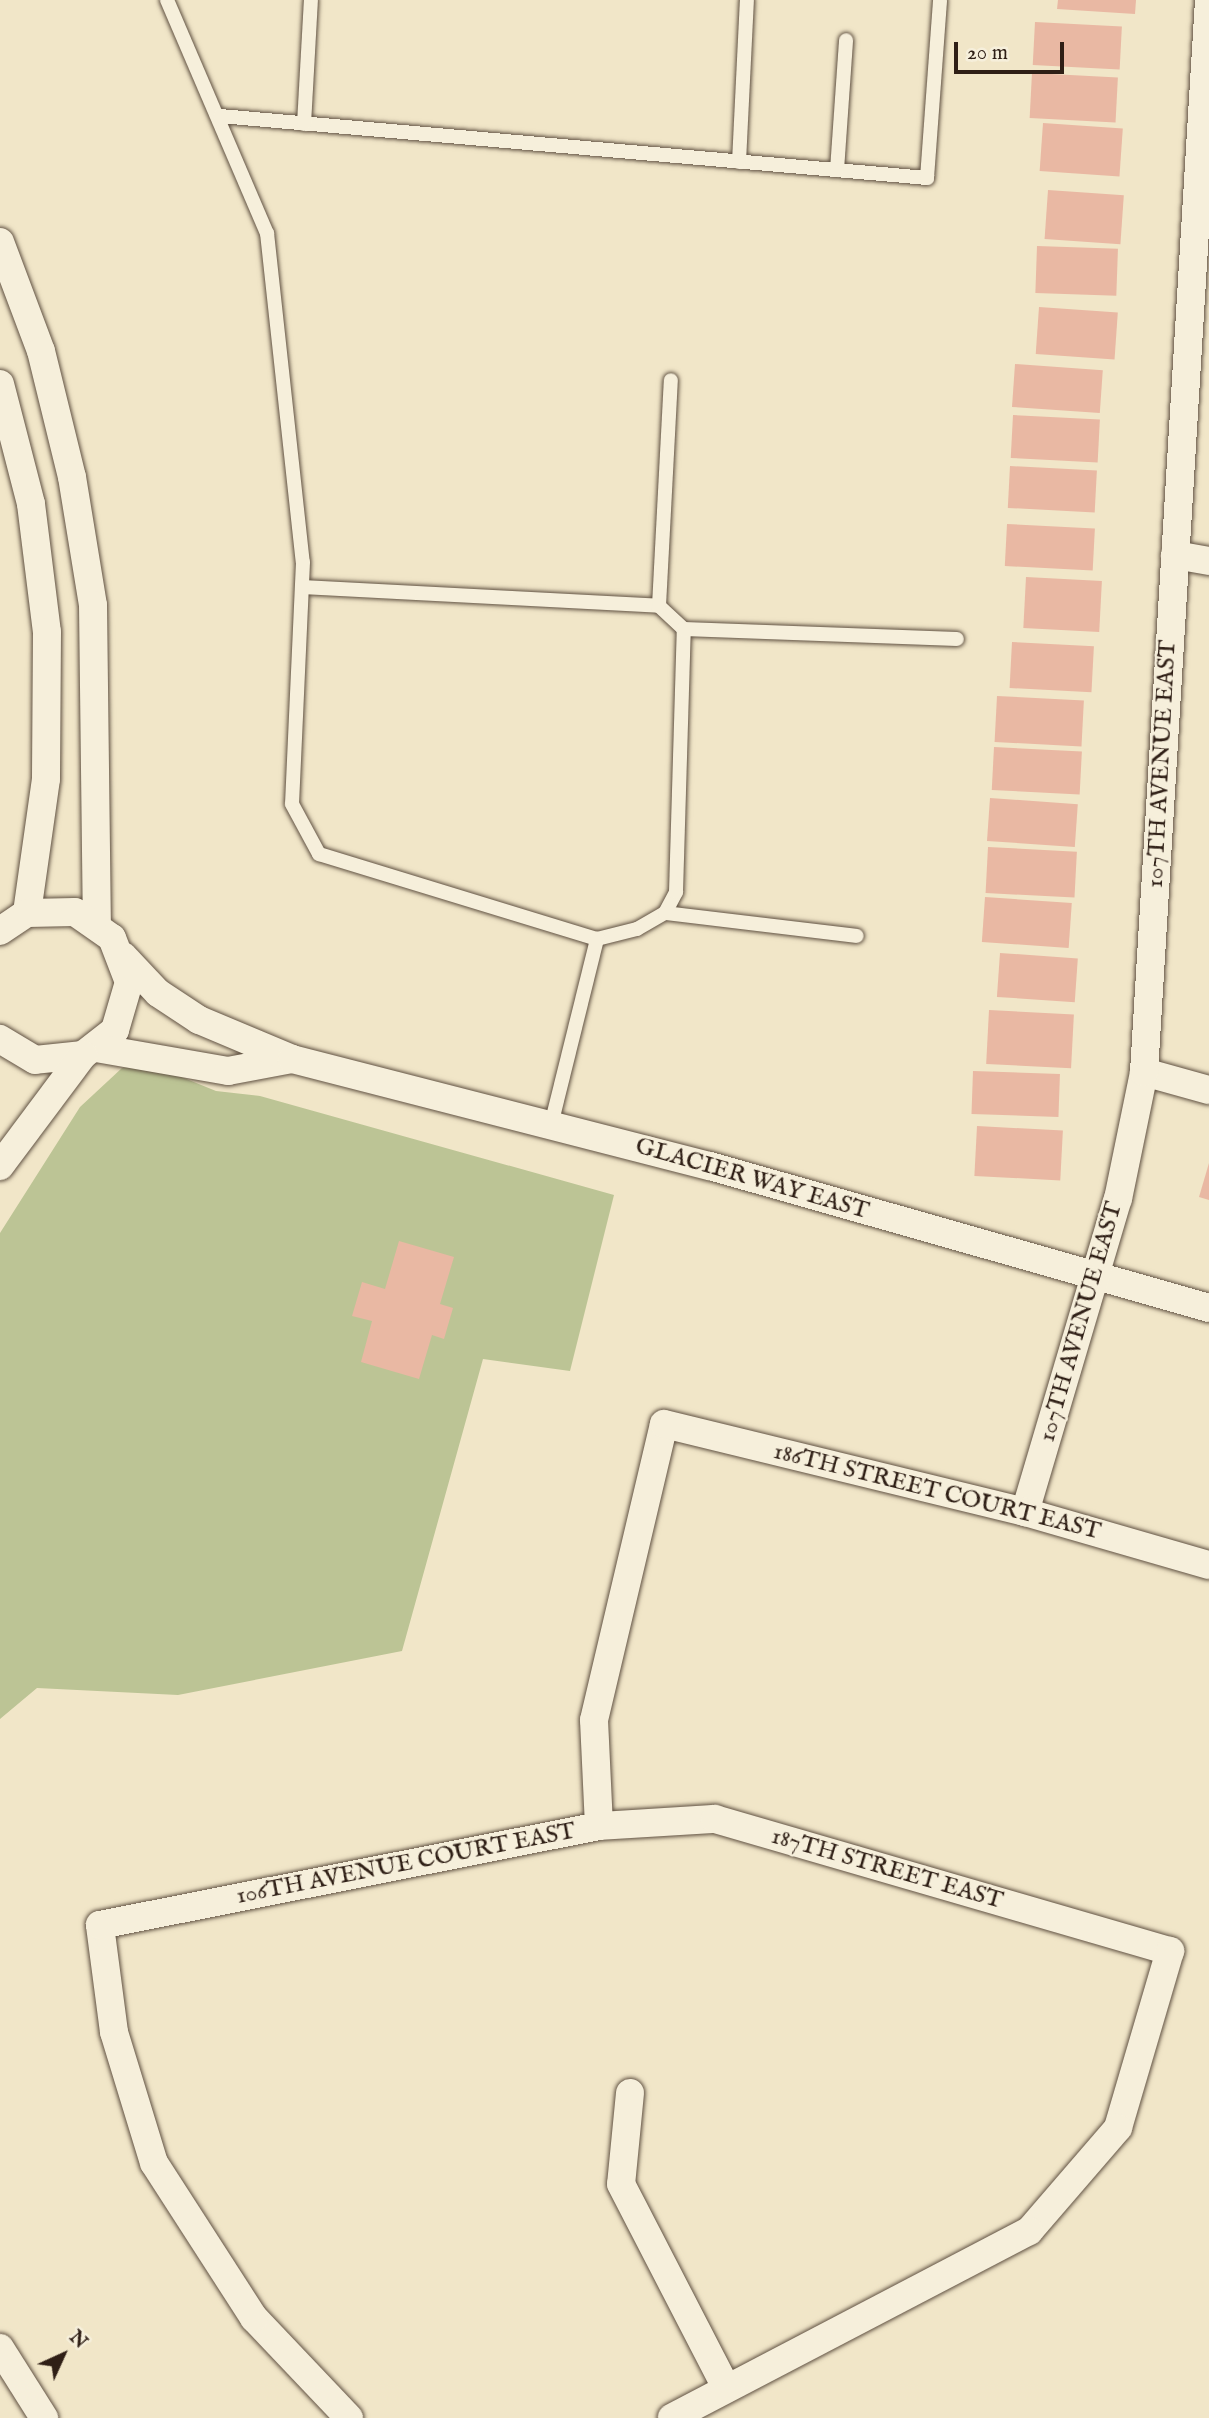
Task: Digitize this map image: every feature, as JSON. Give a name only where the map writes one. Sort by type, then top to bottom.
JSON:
[{"type":"street","name":"107TH AVENUE EAST","points":[[1025,1512],[1118,1199],[1144,1072],[1175,555],[1204,220],[1209,0]]},
{"type":"street","points":[[0,242],[41,351],[72,477],[93,605],[97,923],[75,912],[8,924],[47,779],[47,632],[31,504],[0,384]]},
{"type":"street","points":[[1175,555],[1209,561]]},
{"type":"street","name":"GLACIER WAY EAST","points":[[97,923],[158,993],[198,1020],[292,1059],[551,1125],[1209,1308]]},
{"type":"street","points":[[0,1166],[126,1007],[123,956]]},
{"type":"street","name":"GLACIER WAY EAST","points":[[0,1039],[35,1060],[90,1052],[139,1051],[228,1071],[292,1059]]},
{"type":"street","points":[[1144,1072],[1209,1090]]},
{"type":"street","name":"186TH STREET COURT EAST","points":[[664,1424],[1025,1512],[1209,1565]]},
{"type":"street","name":"106TH AVENUE COURT EAST","points":[[349,2418],[254,2318],[154,2163],[114,2032],[100,1925],[599,1826],[594,1720],[664,1424]]},
{"type":"street","name":"187TH STREET EAST","points":[[599,1826],[715,1819],[1170,1951],[1118,2128],[1029,2231],[726,2387]]},
{"type":"street","points":[[630,2093],[621,2184],[726,2387],[672,2418]]},
{"type":"street","points":[[0,2348],[44,2418]]},
{"type":"lane","points":[[167,0],[220,117],[267,233],[302,587],[292,804],[318,854],[597,939],[637,929],[665,913],[676,892],[684,629]]},
{"type":"lane","points":[[304,124],[311,0]]},
{"type":"lane","points":[[739,162],[747,0]]},
{"type":"lane","points":[[220,117],[927,178],[940,0]]},
{"type":"lane","points":[[837,170],[846,40]]},
{"type":"lane","points":[[659,606],[671,380]]},
{"type":"lane","points":[[302,587],[659,606],[684,629],[957,639]]},
{"type":"lane","points":[[665,913],[857,936]]},
{"type":"lane","points":[[551,1125],[597,939]]},
{"type":"green space","points":[[147,1063],[216,1091],[260,1096],[614,1195],[570,1371],[483,1359],[402,1651],[178,1695],[37,1688],[0,1719],[0,1233],[80,1107],[122,1068]]},
{"type":"building","points":[[1058,0],[1136,0],[1135,14],[1057,9]]},
{"type":"building","points":[[1035,22],[1122,27],[1120,69],[1033,65]]},
{"type":"building","points":[[1032,73],[1118,78],[1116,122],[1030,118]]},
{"type":"building","points":[[1043,123],[1123,129],[1119,176],[1040,171]]},
{"type":"building","points":[[1048,190],[1124,195],[1120,244],[1045,239]]},
{"type":"building","points":[[1037,246],[1118,249],[1116,296],[1035,293]]},
{"type":"building","points":[[1039,307],[1118,313],[1115,359],[1036,354]]},
{"type":"building","points":[[1015,364],[1103,370],[1100,413],[1012,407]]},
{"type":"building","points":[[1013,415],[1100,420],[1098,462],[1011,458]]},
{"type":"building","points":[[1010,466],[1097,471],[1095,512],[1008,508]]},
{"type":"building","points":[[1007,524],[1095,529],[1093,571],[1005,566]]},
{"type":"building","points":[[1026,577],[1102,581],[1099,632],[1023,628]]},
{"type":"building","points":[[1012,642],[1094,646],[1091,692],[1010,688]]},
{"type":"building","points":[[997,696],[1084,701],[1081,746],[995,742]]},
{"type":"building","points":[[994,747],[1082,752],[1080,795],[992,790]]},
{"type":"building","points":[[990,798],[1078,804],[1075,847],[987,841]]},
{"type":"building","points":[[988,847],[1077,852],[1074,898],[986,893]]},
{"type":"building","points":[[985,897],[1072,903],[1069,948],[982,942]]},
{"type":"building","points":[[1000,953],[1078,958],[1075,1002],[997,997]]},
{"type":"building","points":[[989,1010],[1074,1014],[1071,1068],[986,1064]]},
{"type":"building","points":[[973,1071],[1060,1074],[1058,1117],[971,1114]]},
{"type":"building","points":[[977,1126],[1063,1131],[1060,1180],[974,1176]]},
{"type":"building","points":[[1209,1163],[1209,1200],[1199,1197]]},
{"type":"building","points":[[399,1241],[454,1257],[440,1304],[453,1308],[444,1339],[432,1335],[419,1379],[361,1362],[372,1321],[352,1316],[362,1282],[385,1289]]}]
